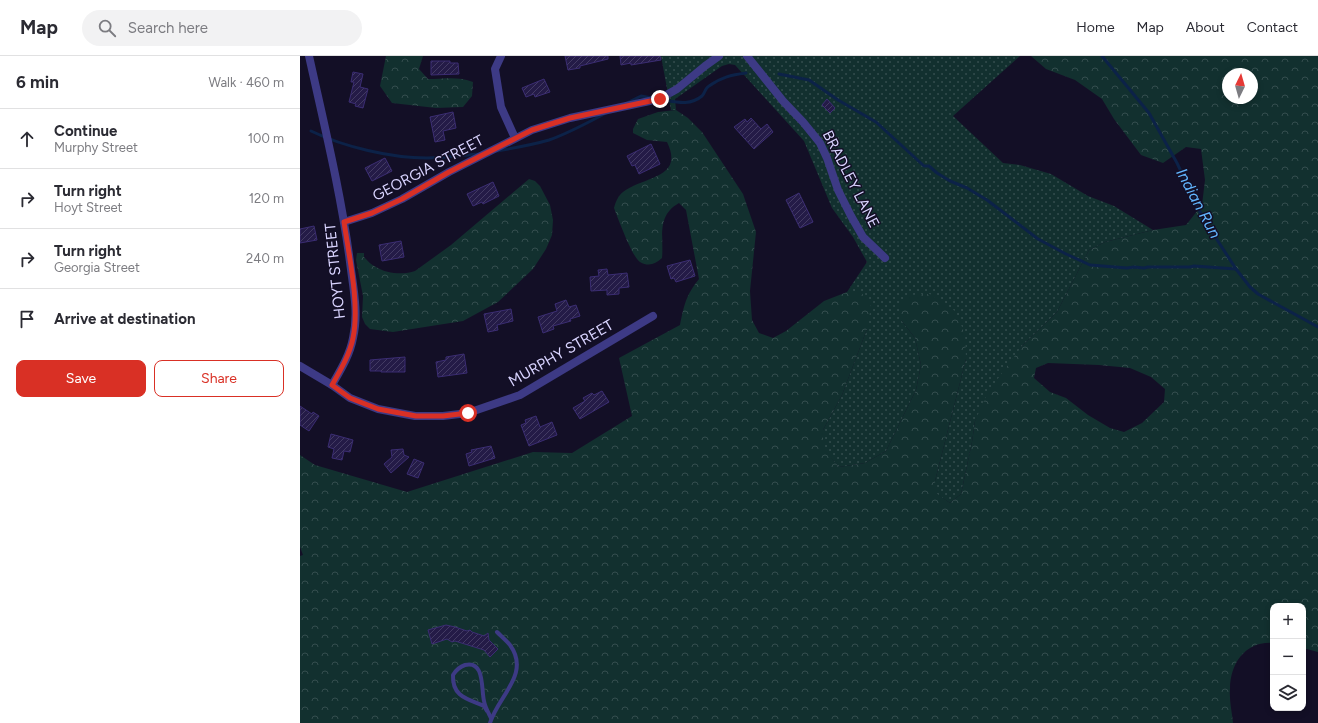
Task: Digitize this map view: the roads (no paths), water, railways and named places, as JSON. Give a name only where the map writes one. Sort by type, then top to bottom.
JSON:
[{"type":"street","name":"HOYT STREET","points":[[309,56],[344,222],[356,320],[353,339],[344,362],[332,385]]},
{"type":"street","points":[[501,56],[495,69],[501,108],[515,138]]},
{"type":"street","name":"GEORGIA STREET","points":[[344,222],[372,213],[402,199],[449,172],[532,130],[570,118],[660,99],[677,89],[719,56]]},
{"type":"street","name":"BRADLEY LANE","points":[[747,56],[783,101],[820,143],[838,190],[851,216],[863,237],[885,258]]},
{"type":"street","name":"MURPHY STREET","points":[[300,366],[332,385],[350,398],[378,409],[416,416],[443,416],[468,413],[520,395],[653,316]]},
{"type":"lane","points":[[490,723],[515,676],[518,667],[517,659],[510,645],[497,632]]},
{"type":"lane","points":[[488,711],[484,700],[483,685],[479,670],[473,665],[469,664],[460,667],[453,675],[454,686],[457,692],[463,698],[484,706],[492,718]]},
{"type":"waterway","name":"Indian Run","points":[[1102,56],[1149,113],[1177,163],[1203,218],[1236,269],[1250,287],[1258,294],[1318,327]]},
{"type":"waterway","points":[[663,100],[673,102],[693,101],[702,96],[706,89],[718,80],[746,73]]},
{"type":"waterway","points":[[779,74],[809,80],[838,100],[876,122],[924,166],[929,166],[950,181],[967,188],[987,200],[1038,239],[1090,265],[1127,268],[1194,266],[1236,269]]},
{"type":"waterway","points":[[627,103],[641,96],[652,98]]},
{"type":"waterway","points":[[497,151],[549,140],[571,131],[606,113]]},
{"type":"waterway","points":[[311,131],[353,147],[383,154],[433,158],[479,154]]}]
